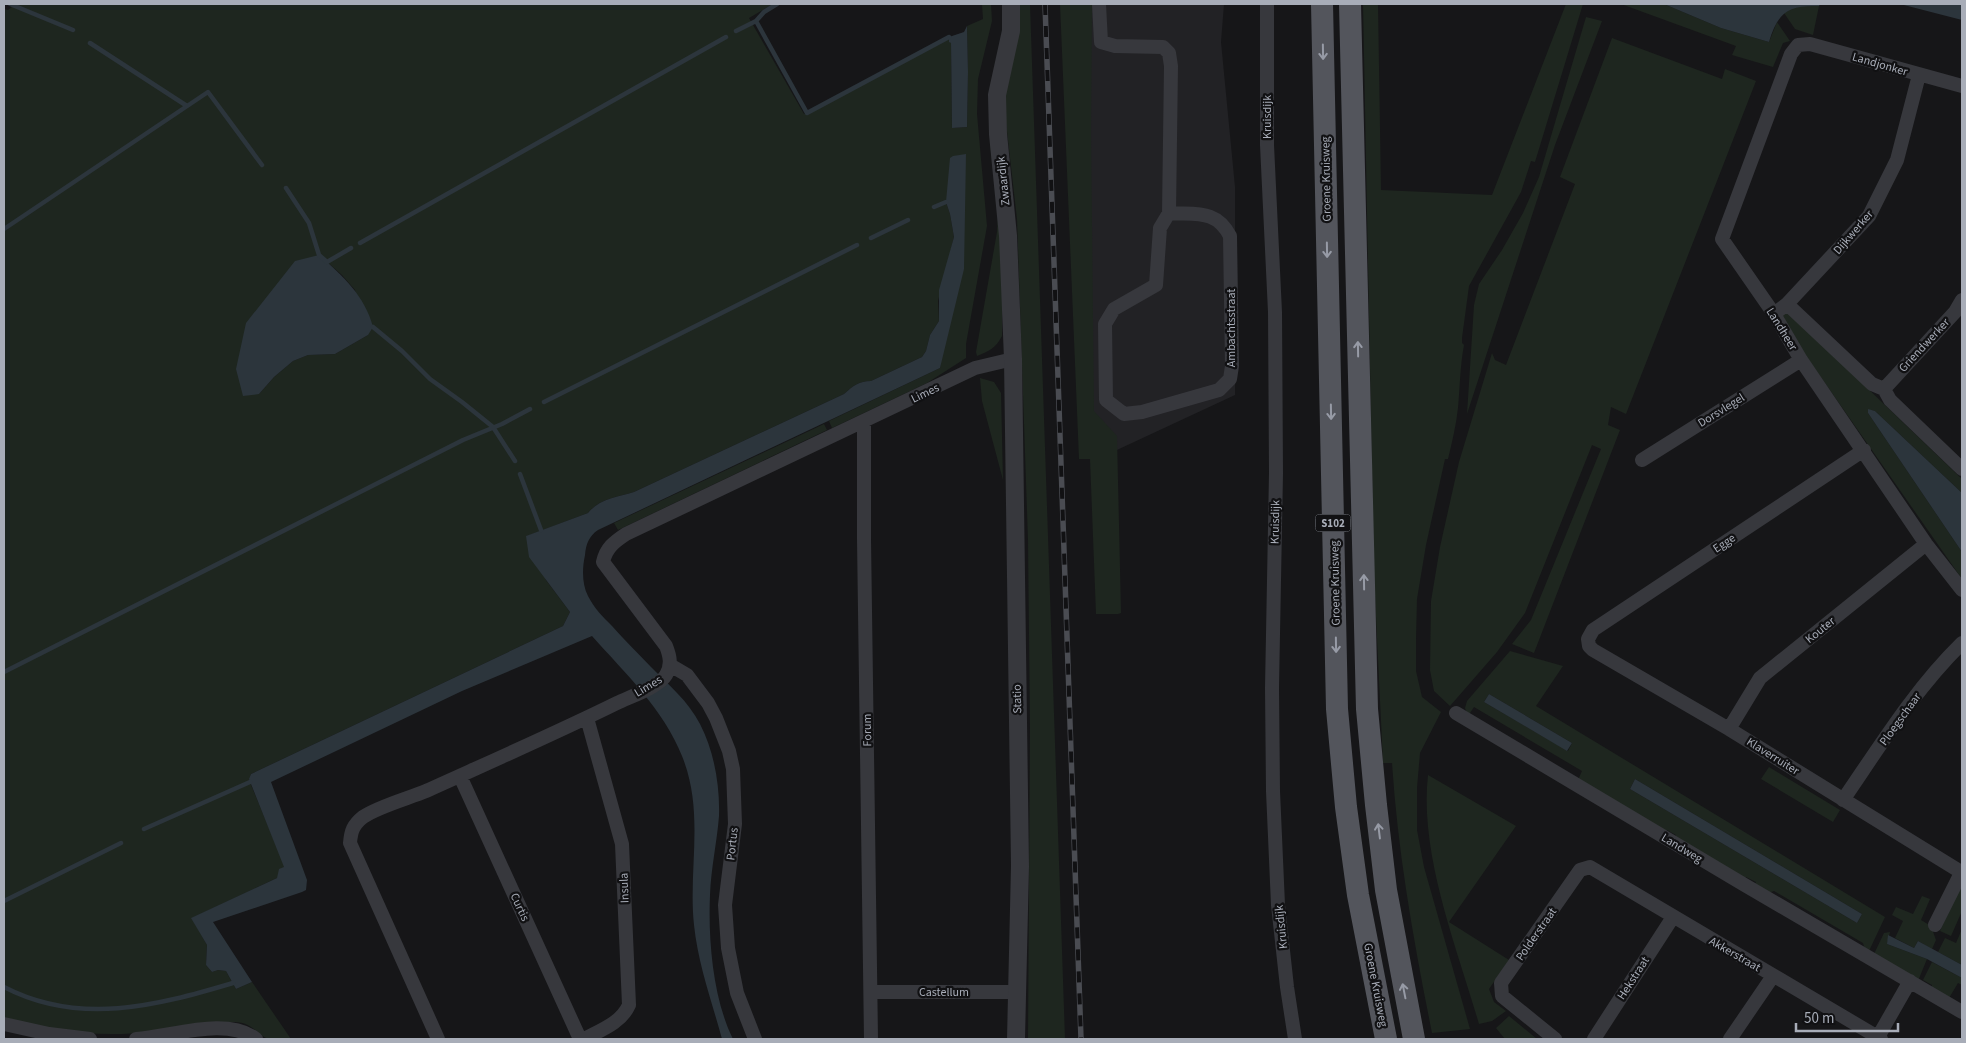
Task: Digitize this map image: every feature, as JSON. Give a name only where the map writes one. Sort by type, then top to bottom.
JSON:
[{"type":"main road","name":"Groene Kruisweg","points":[[1322,4],[1337,709],[1346,807],[1358,895],[1386,1039]]},
{"type":"main road","name":"S102","points":[[1350,4],[1367,709],[1386,890],[1414,1039]]},
{"type":"street","name":"Zwaardijk","points":[[1011,4],[1011,31],[998,95],[998,134],[1008,236],[1013,359]]},
{"type":"street","name":"Ambachtsstraat","points":[[1099,4],[1102,42],[1115,46],[1163,46],[1169,52],[1171,66],[1169,213],[1160,228],[1156,285],[1114,309],[1105,324],[1106,400],[1124,414],[1142,412],[1219,390],[1230,379],[1232,366],[1230,236],[1224,225],[1211,216],[1169,213]]},
{"type":"street","name":"Kruisdijk","points":[[1267,4],[1267,145],[1275,312],[1272,765],[1278,905],[1295,1039]]},
{"type":"street","name":"Landjonker","points":[[1798,45],[1810,44],[1962,86]]},
{"type":"street","name":"Landheer","points":[[1798,45],[1790,54],[1738,191],[1722,239],[1774,314],[1801,360],[1864,450],[1926,544],[1962,590]]},
{"type":"street","name":"Dijkwerker","points":[[1774,314],[1788,304],[1870,216],[1897,160],[1919,75]]},
{"type":"street","name":"Griendwerker","points":[[1884,390],[1955,312],[1962,300]]},
{"type":"street","name":"Landheer","points":[[1788,304],[1872,384],[1884,390],[1890,400],[1962,469]]},
{"type":"street","name":"Limes","points":[[438,1039],[350,843],[351,832],[356,823],[365,816],[460,776],[587,718],[654,685],[668,670],[670,656],[666,646],[603,562],[605,552],[614,542],[626,534],[974,368],[1013,359]]},
{"type":"street","name":"Statio","points":[[1013,359],[1020,866],[1016,1039]]},
{"type":"street","name":"Dorsvlegel","points":[[1642,460],[1801,360]]},
{"type":"street","name":"Forum","points":[[864,421],[871,1039]]},
{"type":"street","name":"Egge","points":[[1588,639],[1593,630],[1864,450]]},
{"type":"street","name":"Kouter","points":[[1729,729],[1760,678],[1926,544]]},
{"type":"street","name":"Klaverruiter","points":[[1588,639],[1589,646],[1593,650],[1729,729],[1962,871]]},
{"type":"street","name":"Ploegschaar","points":[[1843,800],[1894,726],[1940,665],[1962,643]]},
{"type":"street","name":"Portus","points":[[668,670],[686,675],[708,703],[729,750],[735,824],[725,905],[728,948],[737,993],[750,1032],[755,1039]]},
{"type":"street","name":"Landweg","points":[[1456,713],[1962,1012]]},
{"type":"street","name":"Insula","points":[[584,1039],[625,1015],[629,1005],[622,844],[587,718]]},
{"type":"street","name":"Curtis","points":[[460,776],[580,1039]]},
{"type":"street","name":"Akkerstraat","points":[[1590,867],[1874,1037]]},
{"type":"street","name":"Polderstraat","points":[[1555,1039],[1502,996],[1501,983],[1580,870],[1590,867]]},
{"type":"street","points":[[1935,925],[1962,871]]},
{"type":"street","name":"Hekstraat","points":[[1594,1039],[1673,918]]},
{"type":"street","points":[[1730,1039],[1773,976]]},
{"type":"street","points":[[1874,1037],[1910,981]]},
{"type":"street","name":"Castellum","points":[[871,992],[1017,992]]},
{"type":"street","points":[[4,1024],[49,1034],[90,1039]]},
{"type":"street","points":[[136,1039],[228,1027],[249,1034],[256,1039]]},
{"type":"shaded area","points":[[15,4],[773,4],[749,18],[804,114],[949,37],[951,43],[952,128],[967,127],[967,26],[983,19],[982,4],[991,4],[992,21],[978,79],[977,114],[987,226],[966,344],[966,358],[927,383],[832,428],[829,421],[940,368],[966,155],[946,202],[954,237],[938,301],[939,321],[930,335],[926,351],[922,357],[871,381],[853,386],[844,394],[634,492],[603,502],[592,508],[588,513],[527,536],[546,580],[570,612],[563,626],[251,774],[249,780],[285,867],[277,878],[192,918],[207,945],[206,965],[212,972],[218,970],[226,971],[236,989],[252,982],[291,1039],[268,1039],[240,1022],[203,1024],[151,1032],[95,1034],[40,1027],[4,1017],[4,9],[8,10]],"holes":[[[319,255],[342,275],[355,290],[368,335],[335,354],[308,355],[293,361],[274,377],[259,394]]]},
{"type":"shaded area","points":[[1017,4],[1030,4],[1065,1039],[1028,1039],[1030,729],[1028,540],[1017,219],[1004,105]]},
{"type":"shaded area","points":[[1060,4],[1092,4],[1091,133],[1094,411],[1117,436],[1121,613],[1118,614],[1096,614],[1090,459],[1079,459]]},
{"type":"shaded area","points":[[1082,4],[1224,4],[1221,42],[1235,187],[1235,395],[1104,456],[1083,440]]},
{"type":"shaded area","points":[[1363,4],[1378,4],[1381,190],[1492,195],[1566,4],[1583,4],[1535,162],[1531,161],[1521,192],[1469,286],[1462,338],[1464,345],[1456,421],[1448,459],[1445,459],[1426,545],[1417,599],[1416,671],[1422,697],[1441,712],[1420,753],[1417,788],[1417,830],[1424,867],[1470,1029],[1432,1033],[1408,899],[1398,831],[1392,763],[1383,763],[1374,575]]},
{"type":"shaded area","points":[[1621,4],[1664,4],[1721,28],[1769,42],[1777,22],[1790,41],[1783,43],[1773,67],[1732,55],[1736,46]]},
{"type":"shaded area","points":[[1664,4],[1820,4],[1819,6],[1799,7],[1786,12],[1776,24],[1769,42],[1721,28]]},
{"type":"shaded area","points":[[1900,4],[1962,4],[1962,20]]},
{"type":"shaded area","points":[[1805,5],[1819,6],[1813,35],[1795,29],[1784,13]]},
{"type":"shaded area","points":[[1586,17],[1602,21],[1555,145],[1467,414],[1474,305],[1479,284],[1502,250],[1523,213],[1539,177]]},
{"type":"shaded area","points":[[967,26],[967,127],[952,128],[951,43],[949,42],[949,37],[964,32]]},
{"type":"shaded area","points":[[1612,38],[1722,79],[1725,69],[1756,81],[1626,414],[1611,407],[1608,425],[1620,430],[1534,653],[1512,644],[1531,620],[1601,449],[1592,445],[1525,613],[1497,652],[1450,706],[1434,691],[1430,670],[1431,601],[1440,547],[1459,462],[1492,353],[1495,360],[1506,365],[1575,184],[1560,177]]},
{"type":"shaded area","points":[[994,142],[1003,223],[1002,336],[992,349],[977,356],[976,352],[997,232],[998,214],[990,143]]},
{"type":"shaded area","points":[[966,154],[964,269],[940,368],[598,530],[590,538],[586,547],[583,576],[590,600],[602,616],[690,708],[700,724],[709,745],[717,780],[719,816],[711,885],[711,950],[716,988],[726,1023],[733,1039],[722,1039],[696,940],[693,904],[693,798],[682,756],[665,723],[643,693],[592,636],[462,691],[271,782],[307,880],[306,890],[213,922],[252,982],[236,989],[226,971],[218,970],[212,972],[206,965],[207,945],[191,918],[277,878],[279,869],[284,867],[249,779],[251,774],[563,626],[570,612],[529,557],[526,536],[588,513],[592,508],[603,502],[634,492],[844,394],[853,386],[871,381],[922,357],[926,351],[930,335],[939,321],[939,290],[954,237],[946,202],[950,158]]},
{"type":"shaded area","points":[[319,255],[345,279],[359,296],[373,327],[368,335],[335,354],[308,355],[293,361],[274,377],[259,394],[243,396],[236,369],[246,323],[295,261]]},
{"type":"shaded area","points":[[1788,312],[1962,479],[1962,493],[1875,411],[1868,410],[1868,413],[1962,552],[1962,579],[1804,353],[1782,315]]},
{"type":"shaded area","points":[[980,378],[994,382],[1001,393],[1003,480],[982,401]]},
{"type":"shaded area","points":[[1868,409],[1875,411],[1962,493],[1962,552],[1868,413]]},
{"type":"shaded area","points":[[824,424],[827,430],[618,530],[614,523]]},
{"type":"shaded area","points":[[1510,651],[1563,666],[1536,706],[1885,917],[1869,951],[1865,950],[1863,943],[1774,891],[1768,893],[1754,885],[1756,882],[1746,877],[1745,879],[1674,838],[1676,835],[1667,830],[1665,832],[1578,780],[1582,771],[1474,707],[1468,716],[1465,708],[1467,701]],"holes":[[[1489,694],[1572,743],[1568,751],[1484,702]],[[1635,779],[1862,914],[1857,923],[1630,789]]]},
{"type":"shaded area","points":[[1489,694],[1572,743],[1567,751],[1484,702]]},
{"type":"shaded area","points":[[1769,767],[1840,810],[1833,822],[1761,779]]},
{"type":"shaded area","points":[[1428,775],[1516,826],[1449,922],[1509,960],[1489,989],[1494,1002],[1506,1011],[1492,1021],[1479,1024],[1442,901],[1429,837]]},
{"type":"shaded area","points":[[1635,779],[1862,914],[1857,923],[1630,789]]},
{"type":"shaded area","points":[[1962,882],[1962,911],[1951,936],[1940,931]]},
{"type":"shaded area","points":[[1922,896],[1930,899],[1921,920],[1931,926],[1936,940],[1932,949],[1918,941],[1914,948],[1895,938],[1903,921],[1892,915],[1896,907],[1913,914]]},
{"type":"shaded area","points":[[1962,929],[1962,965],[1938,952],[1945,938],[1956,943]]},
{"type":"shaded area","points":[[1890,932],[1887,944],[1927,959],[1918,981],[1874,954],[1884,933]]},
{"type":"shaded area","points":[[1888,935],[1914,948],[1918,941],[1962,965],[1962,978],[1927,959],[1887,944]]},
{"type":"shaded area","points":[[1932,962],[1962,978],[1962,985],[1958,983],[1949,998],[1931,989],[1932,985],[1923,980]]},
{"type":"shaded area","points":[[1509,1016],[1537,1039],[1505,1039],[1496,1028]]},
{"type":"waterway","points":[[10,4],[73,30]]},
{"type":"waterway","points":[[756,21],[764,12],[777,4]]},
{"type":"waterway","points":[[736,31],[756,21],[807,113],[949,37]]},
{"type":"waterway","points":[[360,243],[726,37]]},
{"type":"waterway","points":[[90,43],[187,106]]},
{"type":"waterway","points":[[4,229],[208,92],[262,165]]},
{"type":"waterway","points":[[286,188],[309,223],[319,255],[327,262],[351,248]]},
{"type":"waterway","points":[[934,207],[946,202]]},
{"type":"waterway","points":[[871,238],[908,220]]},
{"type":"waterway","points":[[544,402],[857,245]]},
{"type":"waterway","points":[[373,327],[402,351],[430,379],[493,427],[515,461]]},
{"type":"waterway","points":[[4,672],[463,440],[502,424],[530,409]]},
{"type":"waterway","points":[[520,474],[541,530]]},
{"type":"waterway","points":[[144,829],[250,782]]},
{"type":"waterway","points":[[4,901],[121,843]]},
{"type":"waterway","points":[[4,987],[32,999],[61,1006],[89,1009],[146,1005],[233,983]]},
{"type":"railway","points":[[1045,4],[1081,1039]]}]
